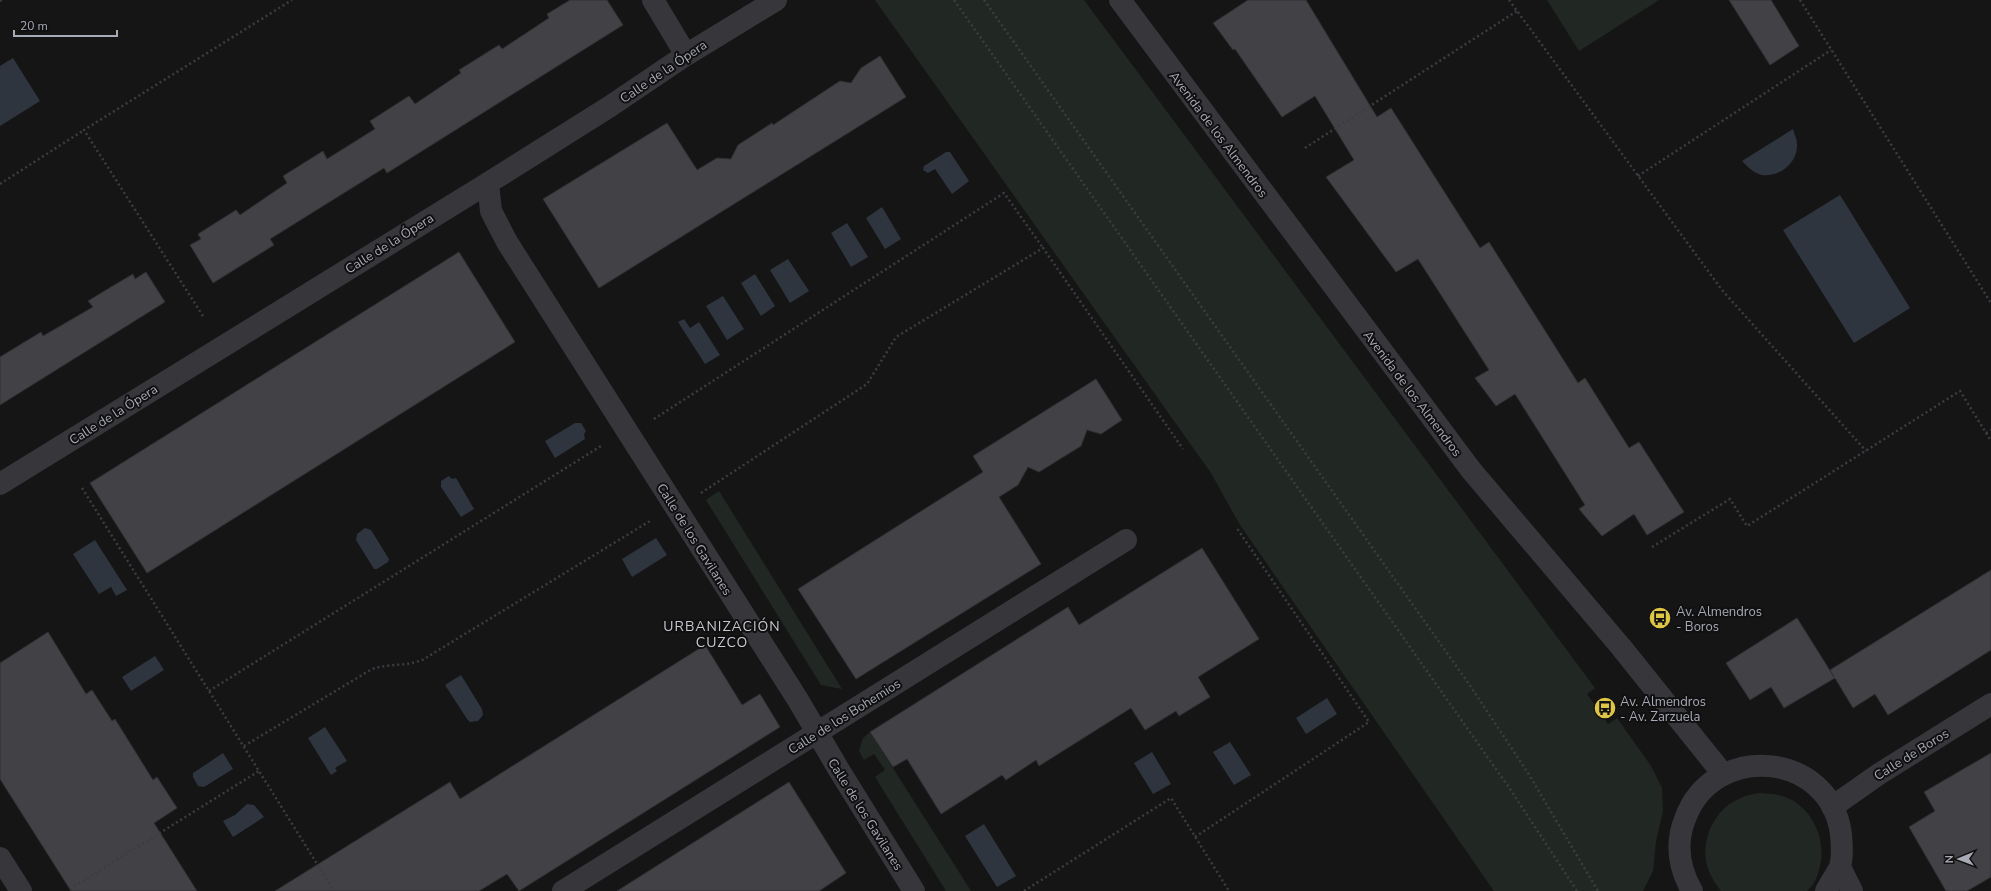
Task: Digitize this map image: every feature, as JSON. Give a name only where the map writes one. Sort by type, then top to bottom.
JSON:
[{"type":"street","points":[[653,0],[686,55]]},
{"type":"street","name":"Calle de la Ópera","points":[[0,484],[488,183],[609,107],[686,55],[776,0]]},
{"type":"street","name":"Avenida de los Almendros","points":[[1120,0],[1471,470],[1626,653],[1722,774]]},
{"type":"street","name":"Calle de los Gavilanes","points":[[488,183],[491,211],[507,242],[817,733],[914,891]]},
{"type":"street","name":"Calle de los Bohemios","points":[[563,891],[1126,540]]},
{"type":"street","name":"Calle de Boros","points":[[1832,807],[1879,774],[1991,704]]},
{"type":"street","points":[[1692,891],[1684,877],[1679,854],[1681,830],[1689,807],[1703,788],[1722,774],[1744,766],[1760,765],[1768,765],[1790,770],[1807,779],[1821,792],[1832,807],[1840,826],[1840,867],[1826,891]]},
{"type":"street","points":[[0,858],[21,891]]},
{"type":"street","points":[[1840,867],[1852,891]]},
{"type":"path","points":[[0,184],[292,0]]},
{"type":"path","points":[[954,0],[1506,782],[1577,891]]},
{"type":"path","points":[[984,0],[1469,684],[1528,773],[1598,891]]},
{"type":"path","points":[[1509,0],[1722,290],[1866,451]]},
{"type":"path","points":[[1800,0],[1991,303]]},
{"type":"path","points":[[1305,148],[1517,11]]},
{"type":"path","points":[[1638,176],[1831,50]]},
{"type":"path","points":[[84,130],[203,316]]},
{"type":"path","points":[[654,419],[1004,194],[1183,449]]},
{"type":"path","points":[[701,493],[867,384],[896,337],[1043,248]]},
{"type":"path","points":[[1652,546],[1730,499],[1747,526],[1960,391],[1991,441]]},
{"type":"path","points":[[1986,433],[1991,430]]},
{"type":"path","points":[[208,691],[603,445]]},
{"type":"path","points":[[82,488],[334,891]]},
{"type":"path","points":[[244,746],[372,669],[383,665],[417,663],[424,660],[651,521]]},
{"type":"path","points":[[1195,837],[1369,722],[1236,527]]},
{"type":"path","points":[[70,890],[259,771]]},
{"type":"path","points":[[1024,891],[1171,798],[1229,891]]},
{"type":"shaded area","points":[[875,0],[1084,0],[1595,688],[1587,694],[1608,724],[1617,718],[1651,766],[1662,788],[1663,811],[1656,841],[1653,871],[1643,891],[1494,891],[1240,525],[1211,473]]},
{"type":"shaded area","points":[[1547,0],[1659,0],[1579,51]]},
{"type":"shaded area","points":[[13,58],[40,101],[0,126],[0,66]]},
{"type":"shaded area","points":[[1793,129],[1797,142],[1797,151],[1791,163],[1781,171],[1775,174],[1762,175],[1753,171],[1742,161]]},
{"type":"shaded area","points":[[946,152],[950,152],[969,181],[952,194],[935,169],[928,173],[923,170],[924,166]]},
{"type":"shaded area","points":[[1840,195],[1910,308],[1854,343],[1783,230]]},
{"type":"shaded area","points":[[882,207],[901,239],[885,249],[866,218]]},
{"type":"shaded area","points":[[847,223],[868,257],[851,267],[831,233]]},
{"type":"shaded area","points":[[788,259],[809,291],[790,303],[770,270]]},
{"type":"shaded area","points":[[755,274],[775,306],[761,316],[741,283]]},
{"type":"shaded area","points":[[723,296],[744,329],[727,340],[706,306]]},
{"type":"shaded area","points":[[684,319],[690,328],[699,322],[720,355],[705,364],[678,322]]},
{"type":"shaded area","points":[[575,423],[581,423],[586,431],[584,434],[585,439],[555,458],[545,441]]},
{"type":"shaded area","points":[[449,476],[452,479],[456,478],[474,509],[461,517],[441,487],[441,481]]},
{"type":"shaded area","points":[[719,491],[842,689],[821,685],[706,500]]},
{"type":"shaded area","points":[[365,528],[371,530],[389,559],[388,562],[377,569],[374,569],[356,540],[357,534]]},
{"type":"shaded area","points":[[656,538],[667,555],[632,577],[622,559]]},
{"type":"shaded area","points":[[95,540],[127,590],[116,596],[111,587],[99,594],[73,554]]},
{"type":"shaded area","points":[[155,656],[164,670],[131,691],[122,677]]},
{"type":"shaded area","points":[[461,675],[482,709],[483,715],[478,721],[470,722],[467,719],[445,685]]},
{"type":"shaded area","points":[[1327,698],[1337,714],[1306,734],[1296,718]]},
{"type":"shaded area","points":[[325,727],[347,761],[335,768],[337,771],[331,775],[308,738]]},
{"type":"shaded area","points":[[870,732],[971,891],[946,891],[875,777],[885,770],[874,754],[864,760],[859,751],[863,738]]},
{"type":"shaded area","points":[[1230,742],[1251,775],[1234,785],[1213,752]]},
{"type":"shaded area","points":[[1152,752],[1171,784],[1153,794],[1134,763]]},
{"type":"shaded area","points":[[223,753],[233,769],[204,787],[198,786],[193,777],[193,773]]},
{"type":"shaded area","points":[[1759,793],[1778,795],[1788,798],[1798,804],[1812,819],[1817,829],[1820,839],[1821,861],[1815,881],[1807,891],[1721,891],[1708,869],[1705,851],[1706,841],[1718,815],[1732,802],[1746,796]]},
{"type":"shaded area","points":[[247,804],[254,805],[264,817],[233,837],[223,821],[235,815]]},
{"type":"shaded area","points":[[984,824],[1016,876],[997,887],[965,836]]},
{"type":"building","points":[[570,0],[607,0],[623,25],[387,173],[384,168],[270,239],[274,245],[213,283],[190,245],[201,239],[198,234],[236,210],[240,215],[287,183],[283,176],[323,151],[327,159],[375,129],[370,121],[409,96],[415,104],[461,73],[459,70],[499,45],[502,49],[549,18],[547,14]]},
{"type":"building","points":[[1248,0],[1306,0],[1377,117],[1391,108],[1480,248],[1489,242],[1578,383],[1585,378],[1629,448],[1639,442],[1684,512],[1647,535],[1634,514],[1602,536],[1590,522],[1579,509],[1585,505],[1515,394],[1496,406],[1475,378],[1489,370],[1418,259],[1396,272],[1326,177],[1354,160],[1315,96],[1282,117],[1235,49],[1233,50],[1213,23]]},
{"type":"building","points":[[1729,0],[1771,0],[1799,46],[1770,65]]},
{"type":"building","points":[[880,56],[906,97],[599,288],[543,199],[667,123],[697,170],[717,158],[731,159],[738,145],[772,123],[773,125],[840,81],[851,83],[861,68]]},
{"type":"building","points":[[459,252],[515,342],[147,573],[90,483]]},
{"type":"building","points":[[146,272],[165,302],[0,405],[0,357],[41,332],[43,336],[93,307],[88,301],[133,274],[135,279]]},
{"type":"building","points":[[1096,379],[1122,420],[1101,434],[1087,430],[1081,446],[1039,472],[1028,467],[1018,485],[999,497],[1041,564],[856,679],[798,589],[983,472],[973,456]]},
{"type":"building","points":[[1202,548],[1259,639],[1198,677],[1210,697],[1179,716],[1176,711],[1145,730],[1131,708],[1039,766],[1036,760],[1006,780],[1002,775],[941,814],[907,759],[893,767],[870,732],[1068,607],[1079,625]]},
{"type":"building","points":[[1991,570],[1991,650],[1888,715],[1875,694],[1853,708],[1835,678],[1784,708],[1771,687],[1750,700],[1726,663],[1797,618],[1834,677],[1830,670]]},
{"type":"building","points":[[48,632],[86,694],[92,690],[112,721],[115,719],[153,780],[157,777],[177,808],[154,823],[197,891],[71,891],[0,779],[0,663]]},
{"type":"building","points":[[705,645],[742,705],[760,694],[780,727],[519,891],[507,874],[479,891],[275,891],[450,782],[460,799]]},
{"type":"building","points":[[1991,753],[1991,877],[1967,891],[1946,891],[1909,827],[1935,811],[1924,792]]},
{"type":"building","points":[[789,782],[846,873],[819,891],[617,891]]},
{"type":"place","name":"Av. Almendros - Boros","points":[[1660,618]]},
{"type":"place","name":"Av. Almendros - Av. Zarzuela","points":[[1605,708]]},
{"type":"district","name":"URBANIZACIÓN CUZCO","points":[[722,634]]}]
